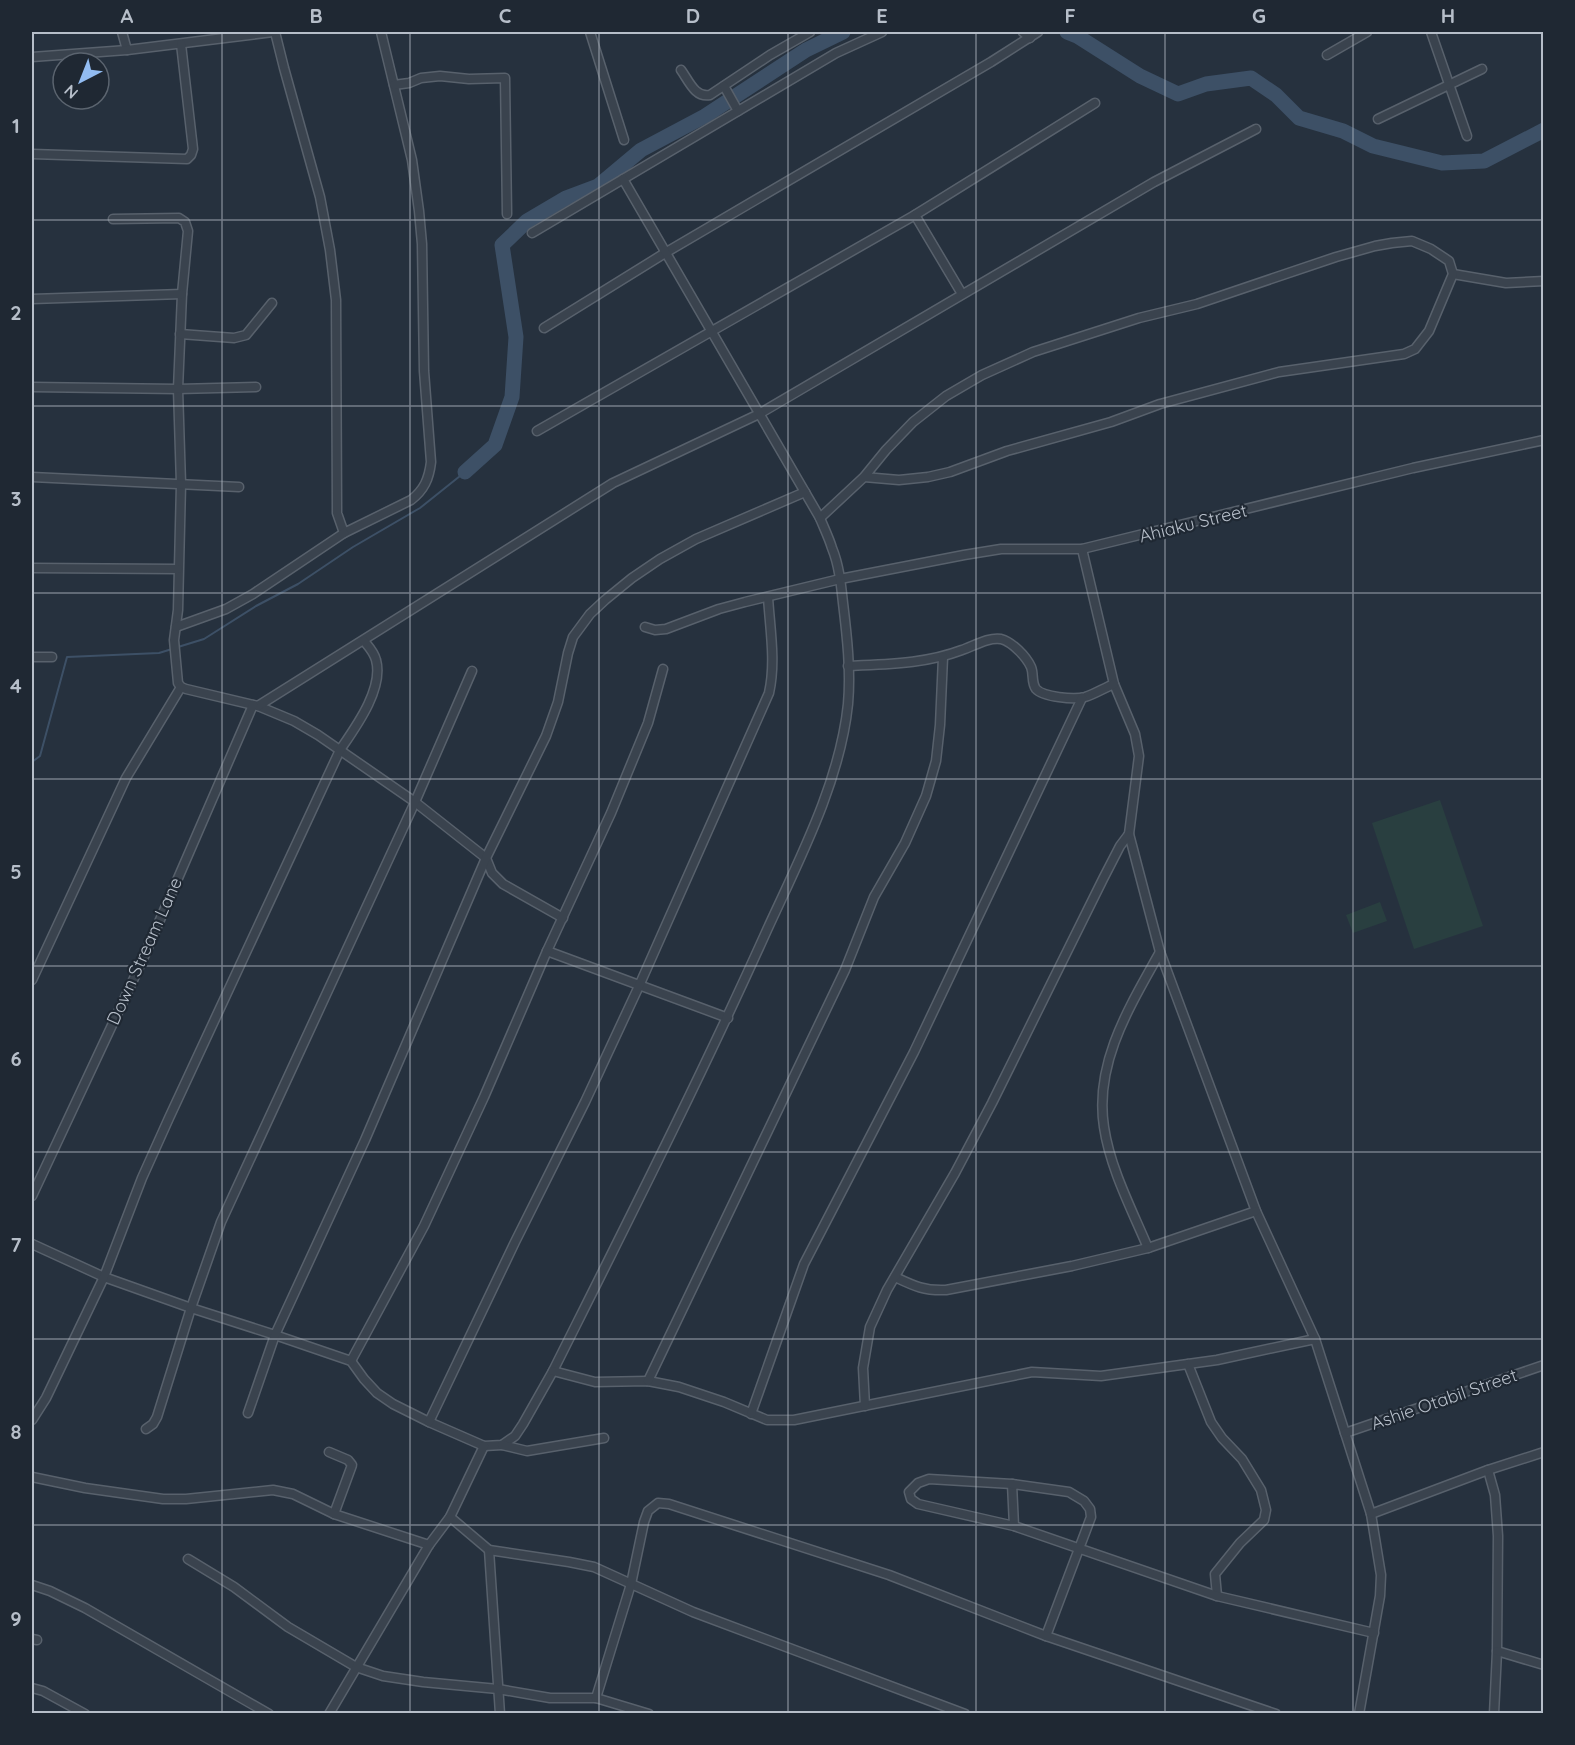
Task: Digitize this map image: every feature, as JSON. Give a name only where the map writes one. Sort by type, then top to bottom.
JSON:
[{"type":"street","points":[[122,32],[127,50]]},
{"type":"street","points":[[32,57],[127,50],[274,32],[320,196],[330,249],[336,300],[337,513],[344,533]]},
{"type":"street","points":[[176,627],[226,609],[253,594],[344,533],[411,500],[425,486],[430,468],[424,371],[422,244],[419,211],[412,160],[381,32]]},
{"type":"street","points":[[681,70],[698,94],[710,95],[726,89],[797,38],[810,32]]},
{"type":"street","points":[[532,233],[737,108],[836,53],[882,32]]},
{"type":"street","points":[[544,328],[1026,35],[1038,32]]},
{"type":"street","points":[[1327,55],[1366,32]]},
{"type":"street","points":[[1431,32],[1467,136]]},
{"type":"street","points":[[591,34],[624,140]]},
{"type":"street","points":[[32,154],[187,159],[192,155],[193,149],[181,44]]},
{"type":"street","points":[[1378,119],[1482,69]]},
{"type":"street","points":[[394,85],[440,76],[470,79],[505,78],[507,214]]},
{"type":"street","points":[[726,89],[737,108]]},
{"type":"street","points":[[537,431],[915,215],[1095,103]]},
{"type":"street","points":[[255,706],[364,641],[613,483],[759,414],[1154,182],[1256,129]]},
{"type":"street","points":[[502,1445],[515,1436],[524,1424],[553,1371],[728,1017],[825,797],[840,750],[848,704],[846,627],[840,579],[833,549],[820,518],[623,179]]},
{"type":"street","points":[[915,215],[962,294]]},
{"type":"street","points":[[113,219],[179,218],[183,220],[188,231],[182,294],[178,389],[181,484],[174,640],[178,683],[181,687],[255,706],[294,721],[416,802],[486,858],[492,873],[503,884],[563,918]]},
{"type":"street","points":[[820,518],[864,477],[913,422],[946,396],[982,375],[1033,352],[1139,318],[1197,304],[1336,257],[1392,243],[1412,241],[1431,249],[1449,261],[1452,274],[1429,331],[1415,349],[1404,354],[1279,372],[1160,404],[1111,422],[1007,451],[950,472],[899,480],[864,477]]},
{"type":"street","points":[[1452,274],[1506,283],[1544,281]]},
{"type":"street","points":[[32,299],[182,294]]},
{"type":"street","points":[[180,334],[234,338],[246,335],[272,303]]},
{"type":"street","points":[[32,387],[178,389],[256,387]]},
{"type":"street","name":"Ahiaku Street","points":[[645,627],[655,630],[666,629],[719,609],[840,579],[1001,549],[1082,549],[1413,468],[1544,440]]},
{"type":"street","points":[[32,477],[239,487]]},
{"type":"street","points":[[248,1413],[275,1335],[365,1140],[486,858],[546,736],[558,702],[573,637],[591,614],[632,578],[660,559],[696,539],[805,492]]},
{"type":"street","points":[[1082,549],[1114,684],[1135,734],[1139,756],[1130,834],[1160,952],[1256,1211],[1315,1339],[1371,1514],[1380,1575],[1380,1596],[1359,1713]]},
{"type":"street","points":[[32,568],[178,569]]},
{"type":"street","points":[[429,1422],[585,1102],[769,693],[772,664],[768,597]]},
{"type":"street","points":[[848,666],[903,664],[942,657],[993,638],[1012,644],[1028,662],[1034,684],[1042,693],[1059,697],[1082,698],[1114,684]]},
{"type":"street","points":[[32,1420],[46,1398],[104,1277],[142,1178],[340,750],[369,701],[376,678],[377,663],[374,653],[364,641]]},
{"type":"street","points":[[32,657],[52,657]]},
{"type":"street","points":[[648,1381],[845,970],[874,897],[905,843],[926,796],[936,761],[940,725],[942,657]]},
{"type":"street","points":[[351,1361],[429,1215],[484,1097],[547,951],[611,813],[648,723],[663,669]]},
{"type":"street","points":[[146,1429],[157,1417],[221,1222],[416,802],[472,671]]},
{"type":"street","points":[[32,981],[126,778],[181,687]]},
{"type":"street","points":[[751,1414],[804,1264],[914,1052],[1082,698]]},
{"type":"street","name":"Down Stream Lane","points":[[32,1196],[143,959],[255,706]]},
{"type":"street","points":[[865,1406],[863,1368],[870,1327],[895,1277],[987,1113],[1103,879],[1120,846],[1130,834]]},
{"type":"street","points":[[547,951],[728,1017]]},
{"type":"street","points":[[1148,1248],[1110,1150],[1104,1127],[1103,1090],[1115,1038],[1127,1011],[1160,952]]},
{"type":"street","points":[[895,1277],[919,1288],[932,1291],[946,1290],[1072,1266],[1148,1248],[1256,1211]]},
{"type":"street","points":[[32,1244],[104,1277],[351,1361],[377,1393],[393,1404],[484,1446],[502,1445],[527,1451],[604,1438]]},
{"type":"street","points":[[553,1371],[595,1382],[648,1381],[679,1387],[767,1420],[794,1420],[1032,1372],[1101,1376],[1217,1360],[1315,1339]]},
{"type":"street","points":[[1188,1364],[1211,1422],[1222,1438],[1242,1459],[1261,1490],[1266,1510],[1264,1520],[1240,1543],[1215,1574],[1217,1596]]},
{"type":"street","name":"Ashie Otabil Street","points":[[1345,1433],[1544,1365]]},
{"type":"street","points":[[329,1713],[429,1545],[450,1517],[484,1446]]},
{"type":"street","points":[[329,1452],[348,1460],[352,1465],[334,1514]]},
{"type":"street","points":[[1371,1514],[1488,1470],[1544,1452]]},
{"type":"street","points":[[1488,1470],[1495,1495],[1498,1536],[1494,1713]]},
{"type":"street","points":[[32,1477],[85,1488],[163,1499],[186,1499],[273,1490],[293,1494],[334,1514],[429,1545]]},
{"type":"street","points":[[1046,1636],[1078,1548],[1090,1517],[1090,1509],[1084,1501],[1069,1492],[1012,1484],[929,1479],[918,1483],[909,1492],[911,1499],[918,1504],[1014,1526],[1078,1548],[1217,1596],[1374,1633]]},
{"type":"street","points":[[1012,1484],[1014,1526]]},
{"type":"street","points":[[596,1698],[631,1584],[644,1522],[648,1511],[658,1503],[669,1504],[889,1575],[1046,1636],[1249,1709],[1276,1713]]},
{"type":"street","points":[[450,1517],[489,1550],[594,1567],[693,1612],[966,1713]]},
{"type":"street","points":[[489,1550],[500,1713]]},
{"type":"street","points":[[188,1559],[234,1587],[288,1627],[356,1667],[393,1677],[498,1689],[550,1698],[596,1698],[649,1713]]},
{"type":"street","points":[[32,1585],[85,1608],[269,1713]]},
{"type":"street","points":[[1497,1651],[1544,1665]]},
{"type":"street","points":[[32,1688],[43,1691],[85,1713]]},
{"type":"green space","points":[[1440,800],[1483,926],[1414,949],[1372,823]]},
{"type":"green space","points":[[1380,902],[1387,921],[1353,933],[1346,915]]},
{"type":"waterway","points":[[465,472],[495,445],[512,397],[516,337],[502,245],[527,221],[566,198],[598,186],[641,150],[705,116],[806,50],[843,32]]},
{"type":"waterway","points":[[1067,32],[1140,76],[1178,94],[1206,84],[1251,78],[1276,95],[1299,118],[1343,131],[1373,146],[1442,163],[1484,161],[1544,130]]},
{"type":"waterway","points":[[178,647],[204,639],[256,606],[298,584],[353,547],[420,508],[465,472]]},
{"type":"waterway","points":[[32,762],[40,756],[67,657],[159,653],[172,649]]}]
